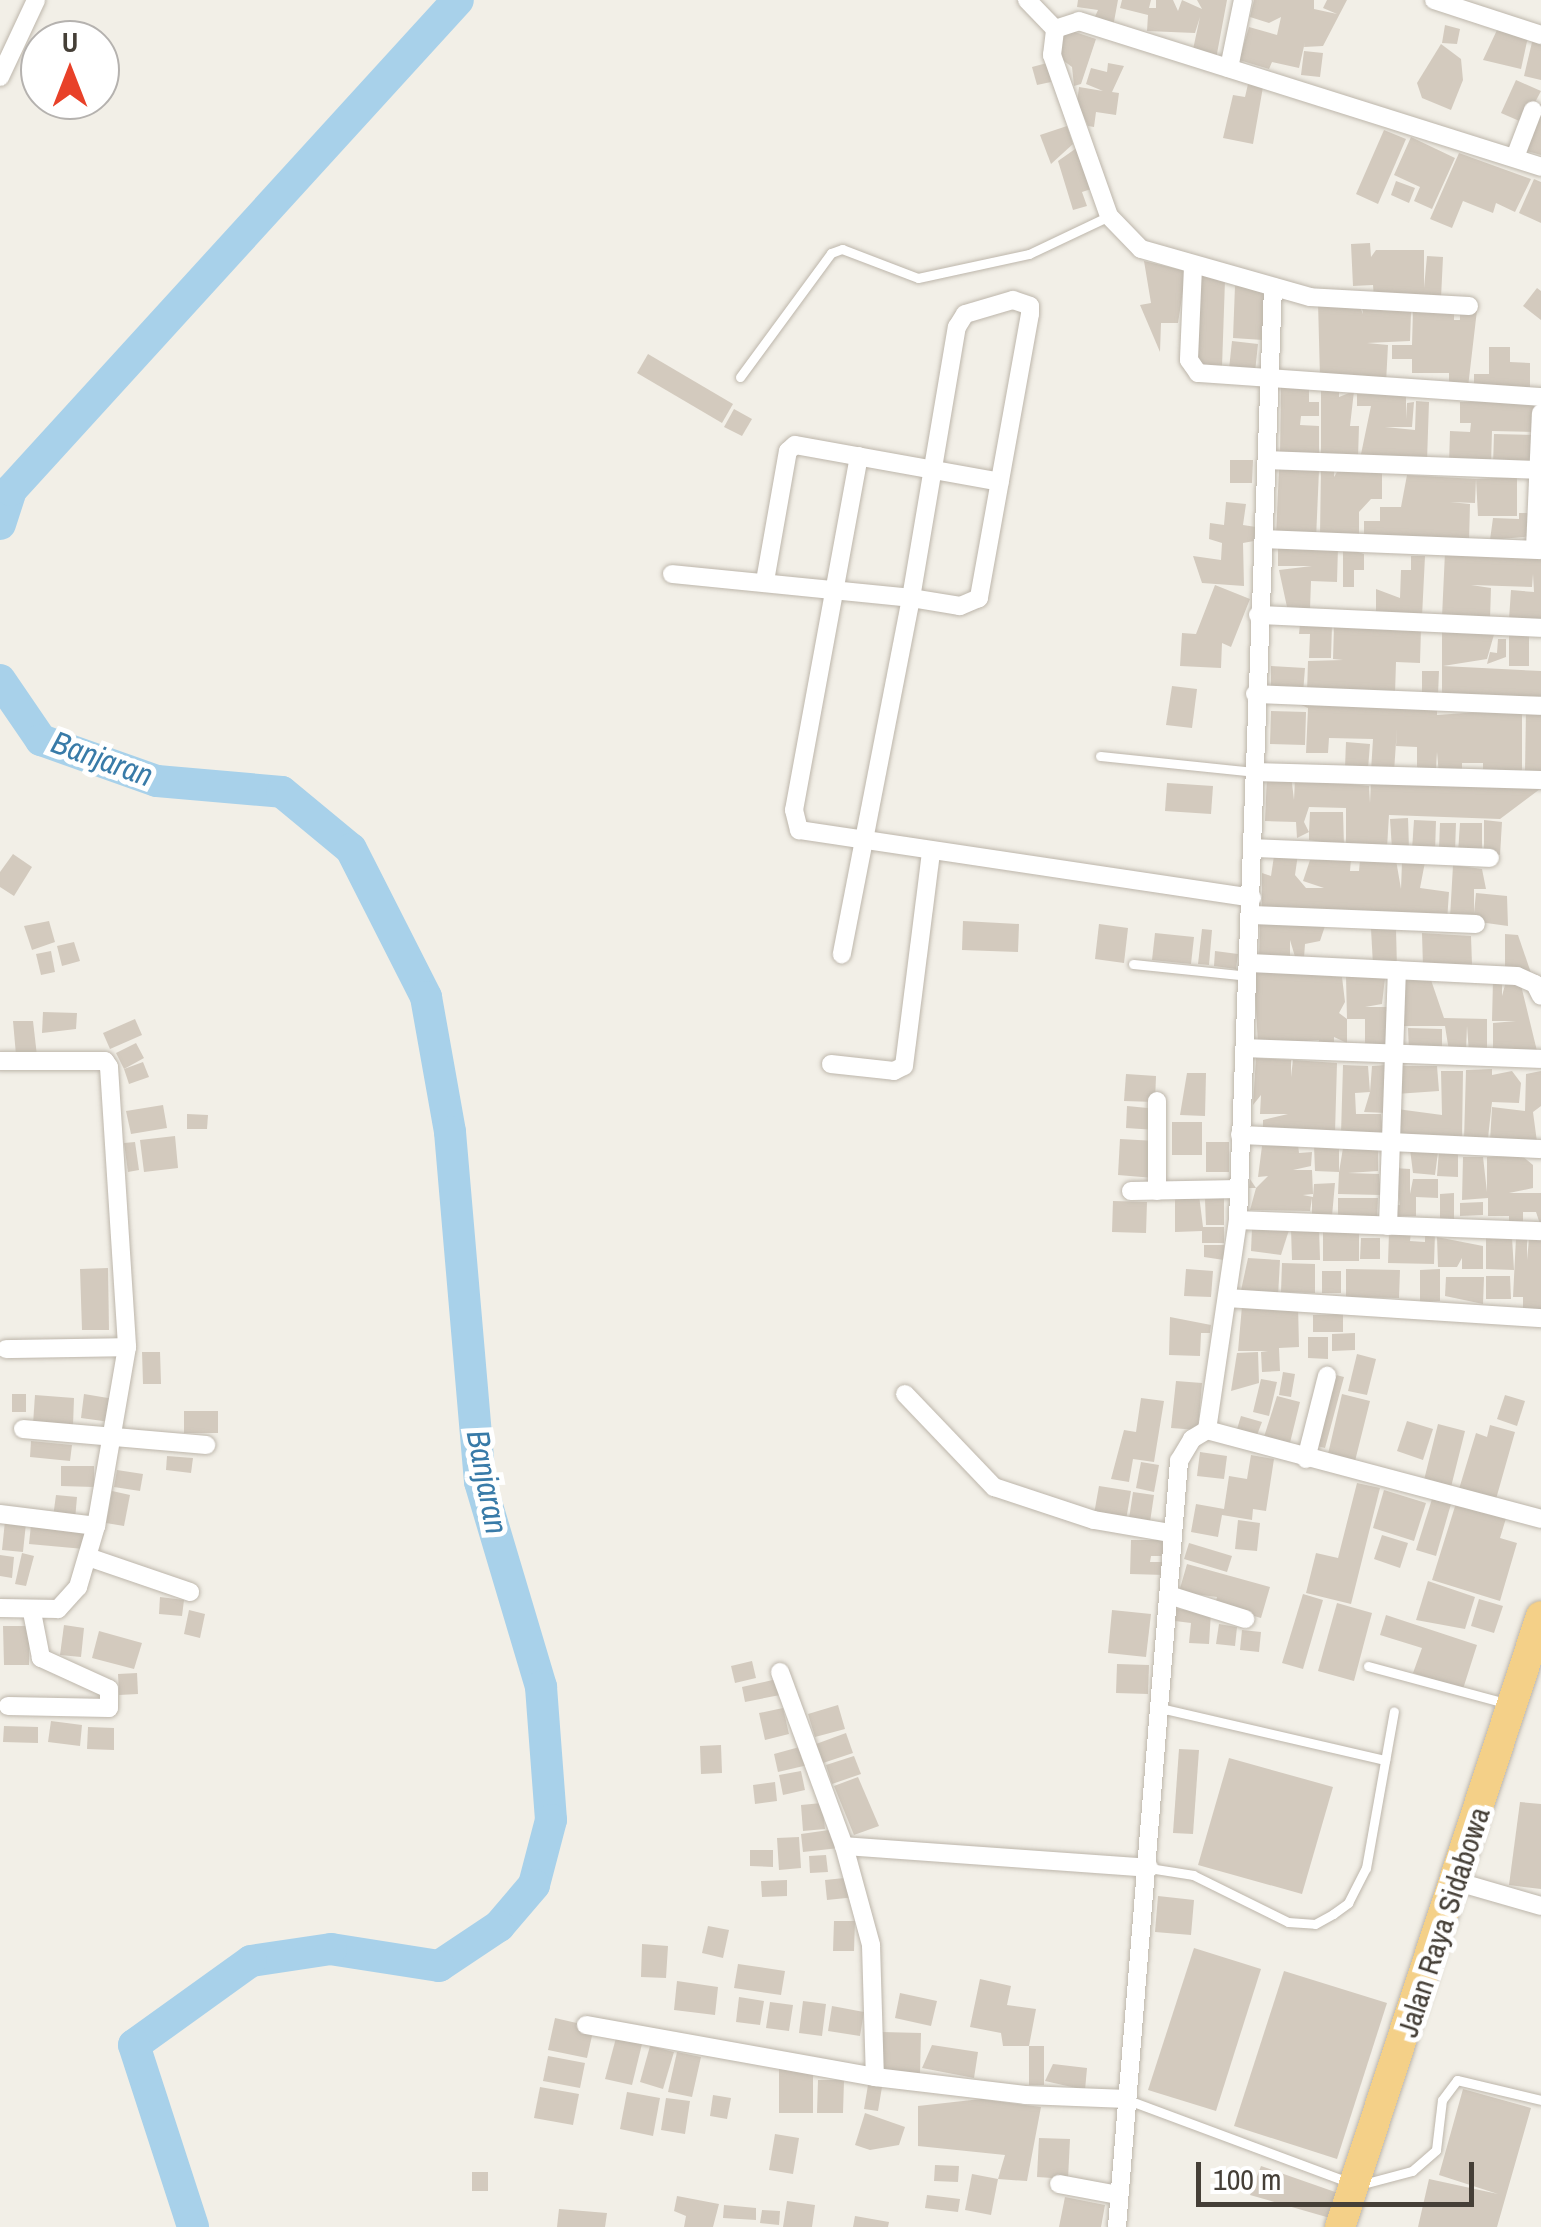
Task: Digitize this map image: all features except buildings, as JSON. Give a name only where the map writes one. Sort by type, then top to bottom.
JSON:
[{"type":"highway","name":"Jalan Raya Sidabowa","points":[[1340,2227],[1458,1882],[1541,1616]]},
{"type":"street","points":[[0,76],[36,0]]},
{"type":"street","points":[[1027,0],[1054,28],[1052,56],[1104,218],[1141,249],[1273,288],[1329,298],[1469,306]]},
{"type":"street","points":[[1229,68],[1243,0]]},
{"type":"street","points":[[1434,0],[1541,35]]},
{"type":"street","points":[[1054,28],[1079,21],[1541,167]]},
{"type":"street","points":[[1515,157],[1533,110]]},
{"type":"street","points":[[1193,267],[1192,368],[1269,382],[1541,397]]},
{"type":"street","points":[[1207,1430],[1240,1189],[1252,906],[1255,694],[1265,538],[1273,288]]},
{"type":"street","points":[[672,574],[835,586],[910,598],[960,606],[978,598],[1030,306],[1013,300],[960,319],[910,598],[842,954]]},
{"type":"street","points":[[1265,538],[1538,549],[1541,413]]},
{"type":"street","points":[[765,582],[788,451],[804,443],[932,472],[1000,482]]},
{"type":"street","points":[[859,456],[795,822],[810,833],[1252,906],[1476,924]]},
{"type":"street","points":[[1267,460],[1540,470]]},
{"type":"street","points":[[1258,615],[1541,628]]},
{"type":"street","points":[[1255,694],[1541,706]]},
{"type":"street","points":[[1254,772],[1541,780]]},
{"type":"street","points":[[1252,848],[1490,858]]},
{"type":"street","points":[[831,1064],[894,1071],[904,1066],[931,851]]},
{"type":"street","points":[[1249,970],[1397,970],[1517,976],[1535,984],[1541,996]]},
{"type":"street","points":[[1388,1226],[1397,970]]},
{"type":"street","points":[[1245,1048],[1541,1059]]},
{"type":"street","points":[[0,1061],[104,1060],[109,1067],[126,1347],[96,1526],[71,1598],[58,1610],[0,1608]]},
{"type":"street","points":[[1157,1101],[1157,1191]]},
{"type":"street","points":[[1240,1135],[1541,1149]]},
{"type":"street","points":[[1131,1191],[1240,1189]]},
{"type":"street","points":[[1238,1220],[1541,1231]]},
{"type":"street","points":[[1228,1298],[1541,1318]]},
{"type":"street","points":[[6,1349],[126,1347]]},
{"type":"street","points":[[1306,1459],[1327,1376]]},
{"type":"street","points":[[905,1394],[994,1487],[1094,1520],[1171,1533]]},
{"type":"street","points":[[22,1430],[206,1445]]},
{"type":"street","points":[[1117,2227],[1164,1709],[1171,1533],[1179,1461],[1192,1439],[1207,1430],[1541,1519]]},
{"type":"street","points":[[0,1514],[96,1526]]},
{"type":"street","points":[[88,1556],[190,1592]]},
{"type":"street","points":[[1169,1595],[1245,1619]]},
{"type":"street","points":[[8,1706],[109,1708],[109,1689],[40,1658],[32,1612]]},
{"type":"street","points":[[780,1672],[844,1846],[868,1930],[875,2077]]},
{"type":"street","points":[[844,1846],[1150,1868]]},
{"type":"street","points":[[1458,1882],[1541,1906]]},
{"type":"street","points":[[586,2025],[875,2077],[1025,2096],[1127,2100]]},
{"type":"street","points":[[1059,2184],[1118,2195]]},
{"type":"lane","points":[[740,377],[830,253],[842,249],[918,278],[1029,254],[1104,218]]},
{"type":"lane","points":[[1100,756],[1254,772]]},
{"type":"lane","points":[[1133,964],[1249,970]]},
{"type":"lane","points":[[1368,1666],[1511,1704]]},
{"type":"lane","points":[[1164,1709],[1385,1760]]},
{"type":"lane","points":[[1150,1868],[1193,1875],[1288,1922],[1315,1924],[1348,1902],[1366,1868],[1394,1711]]},
{"type":"lane","points":[[1127,2100],[1355,2184],[1412,2171],[1436,2150],[1442,2100],[1457,2080],[1541,2100]]},
{"type":"waterway","name":"Banjaran","points":[[0,524],[11,490],[458,0]]},
{"type":"waterway","name":"Banjaran","points":[[0,680],[41,740],[157,781],[282,792],[351,849],[426,997],[450,1132],[480,1482],[541,1687],[551,1820],[534,1885],[499,1926],[439,1966],[331,1949],[251,1961],[134,2045],[193,2227]]}]
